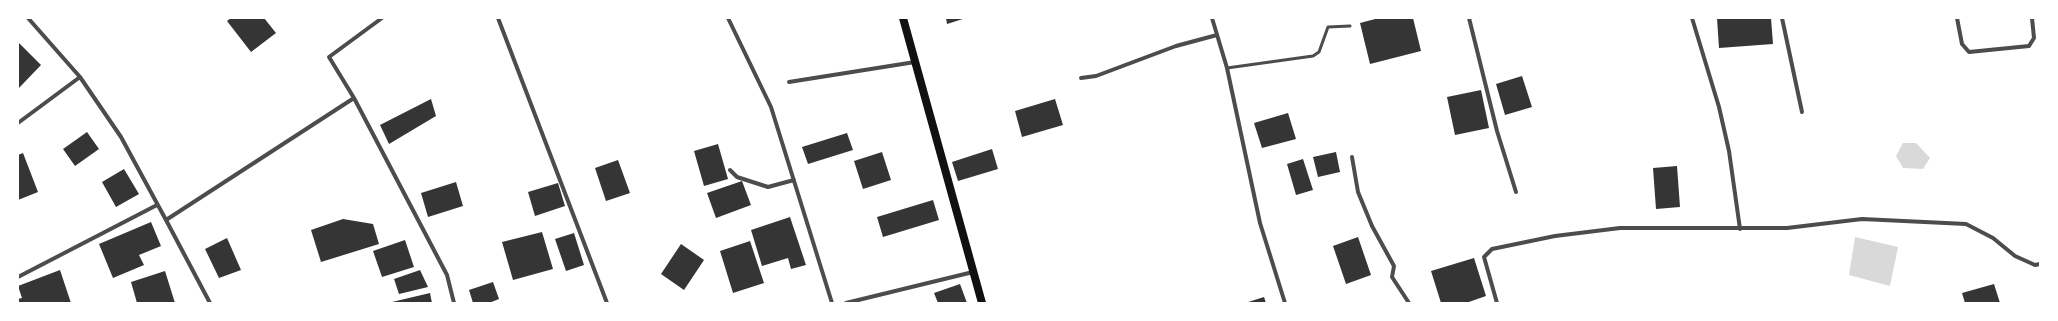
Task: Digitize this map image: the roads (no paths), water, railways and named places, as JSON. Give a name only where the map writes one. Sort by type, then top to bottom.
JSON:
[{"type":"main road","points":[[903,18],[972,272],[982,303]]},
{"type":"street","points":[[28,18],[80,77],[121,137],[210,303]]},
{"type":"street","points":[[382,18],[329,57],[354,98],[447,275],[454,303]]},
{"type":"street","points":[[498,18],[607,303]]},
{"type":"street","points":[[728,18],[771,107],[832,303]]},
{"type":"street","points":[[1212,18],[1227,68],[1260,223],[1285,303]]},
{"type":"street","points":[[1469,18],[1497,132],[1516,192]]},
{"type":"street","points":[[1692,18],[1721,114],[1729,151],[1740,228]]},
{"type":"street","points":[[1782,18],[1802,112]]},
{"type":"street","points":[[1957,18],[1962,44],[1970,52],[2029,46],[2034,38],[2032,18]]},
{"type":"street","points":[[1081,78],[1096,76],[1176,46],[1217,35]]},
{"type":"street","points":[[789,82],[915,62]]},
{"type":"street","points":[[18,123],[80,77]]},
{"type":"street","points":[[166,220],[354,98]]},
{"type":"street","points":[[1352,157],[1358,192],[1369,219],[1394,266],[1392,277],[1409,303]]},
{"type":"street","points":[[730,170],[737,177],[768,187],[794,180]]},
{"type":"street","points":[[18,277],[158,205]]},
{"type":"street","points":[[1497,303],[1484,258],[1492,249],[1555,236],[1620,228],[1787,228],[1862,219],[1966,224],[1993,238],[2015,256],[2035,265],[2040,264]]},
{"type":"street","points":[[846,303],[972,272]]},
{"type":"lane","points":[[1227,68],[1313,56],[1319,52],[1328,27],[1350,26]]}]
